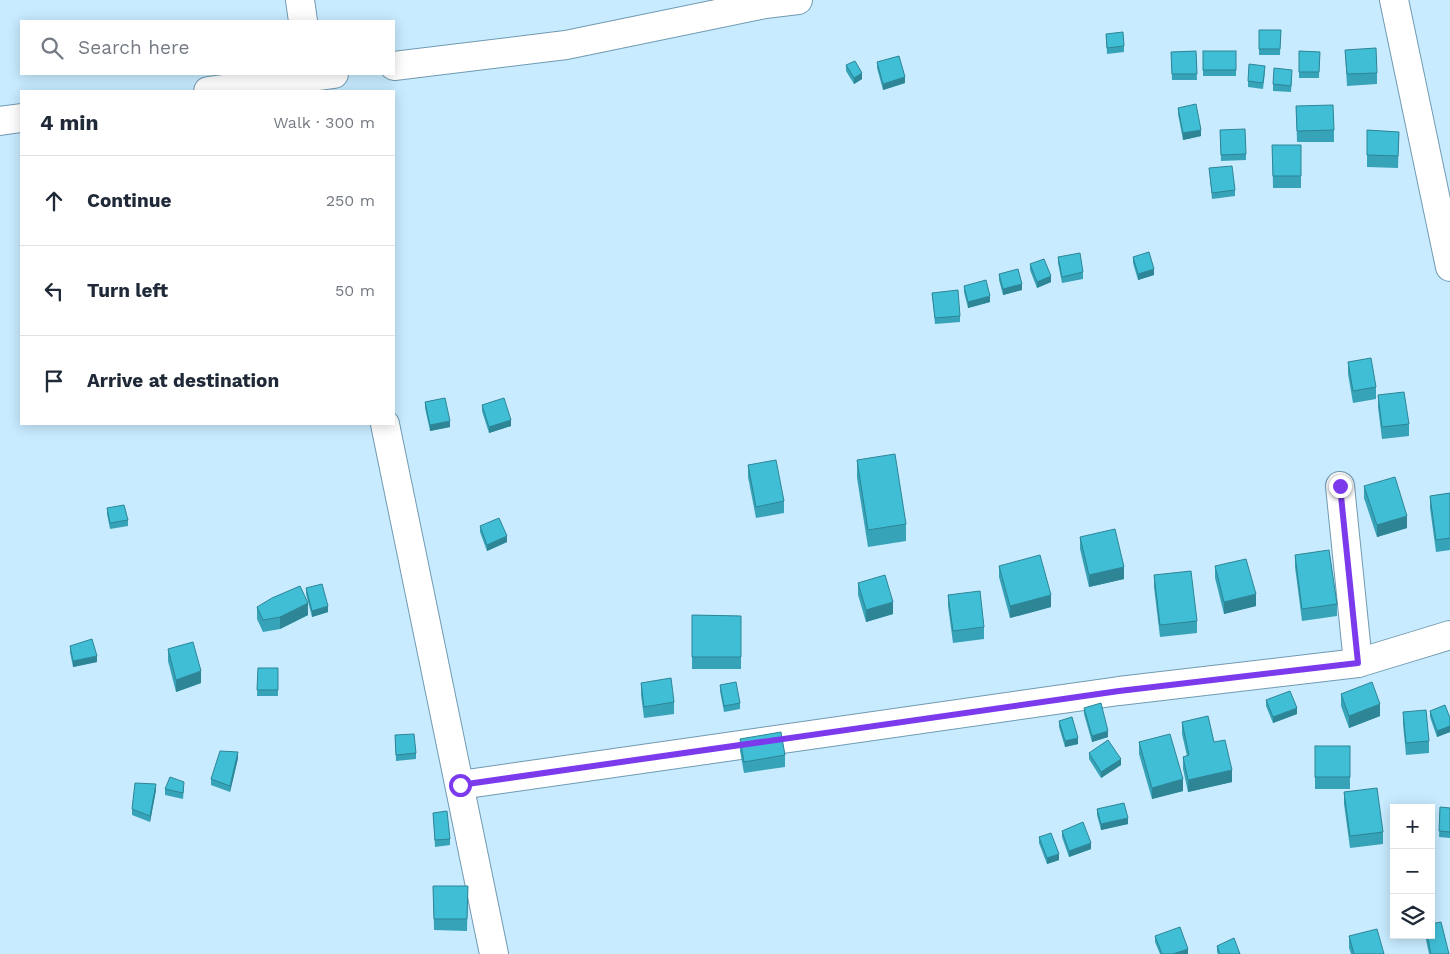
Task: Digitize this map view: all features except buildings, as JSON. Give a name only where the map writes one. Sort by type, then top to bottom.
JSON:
[{"type":"street","points":[[300,0],[303,20]]},
{"type":"street","points":[[395,66],[566,45],[765,4],[798,0]]},
{"type":"street","points":[[1394,0],[1450,267]]},
{"type":"street","points":[[217,90],[319,79]]},
{"type":"street","points":[[0,121],[20,118]]},
{"type":"street","points":[[385,425],[494,954]]},
{"type":"street","points":[[1340,486],[1358,663]]},
{"type":"street","points":[[460,785],[1119,691],[1358,663],[1450,635]]},
{"type":"route","points":[[460,785],[1119,691],[1358,663],[1340,486]]}]
